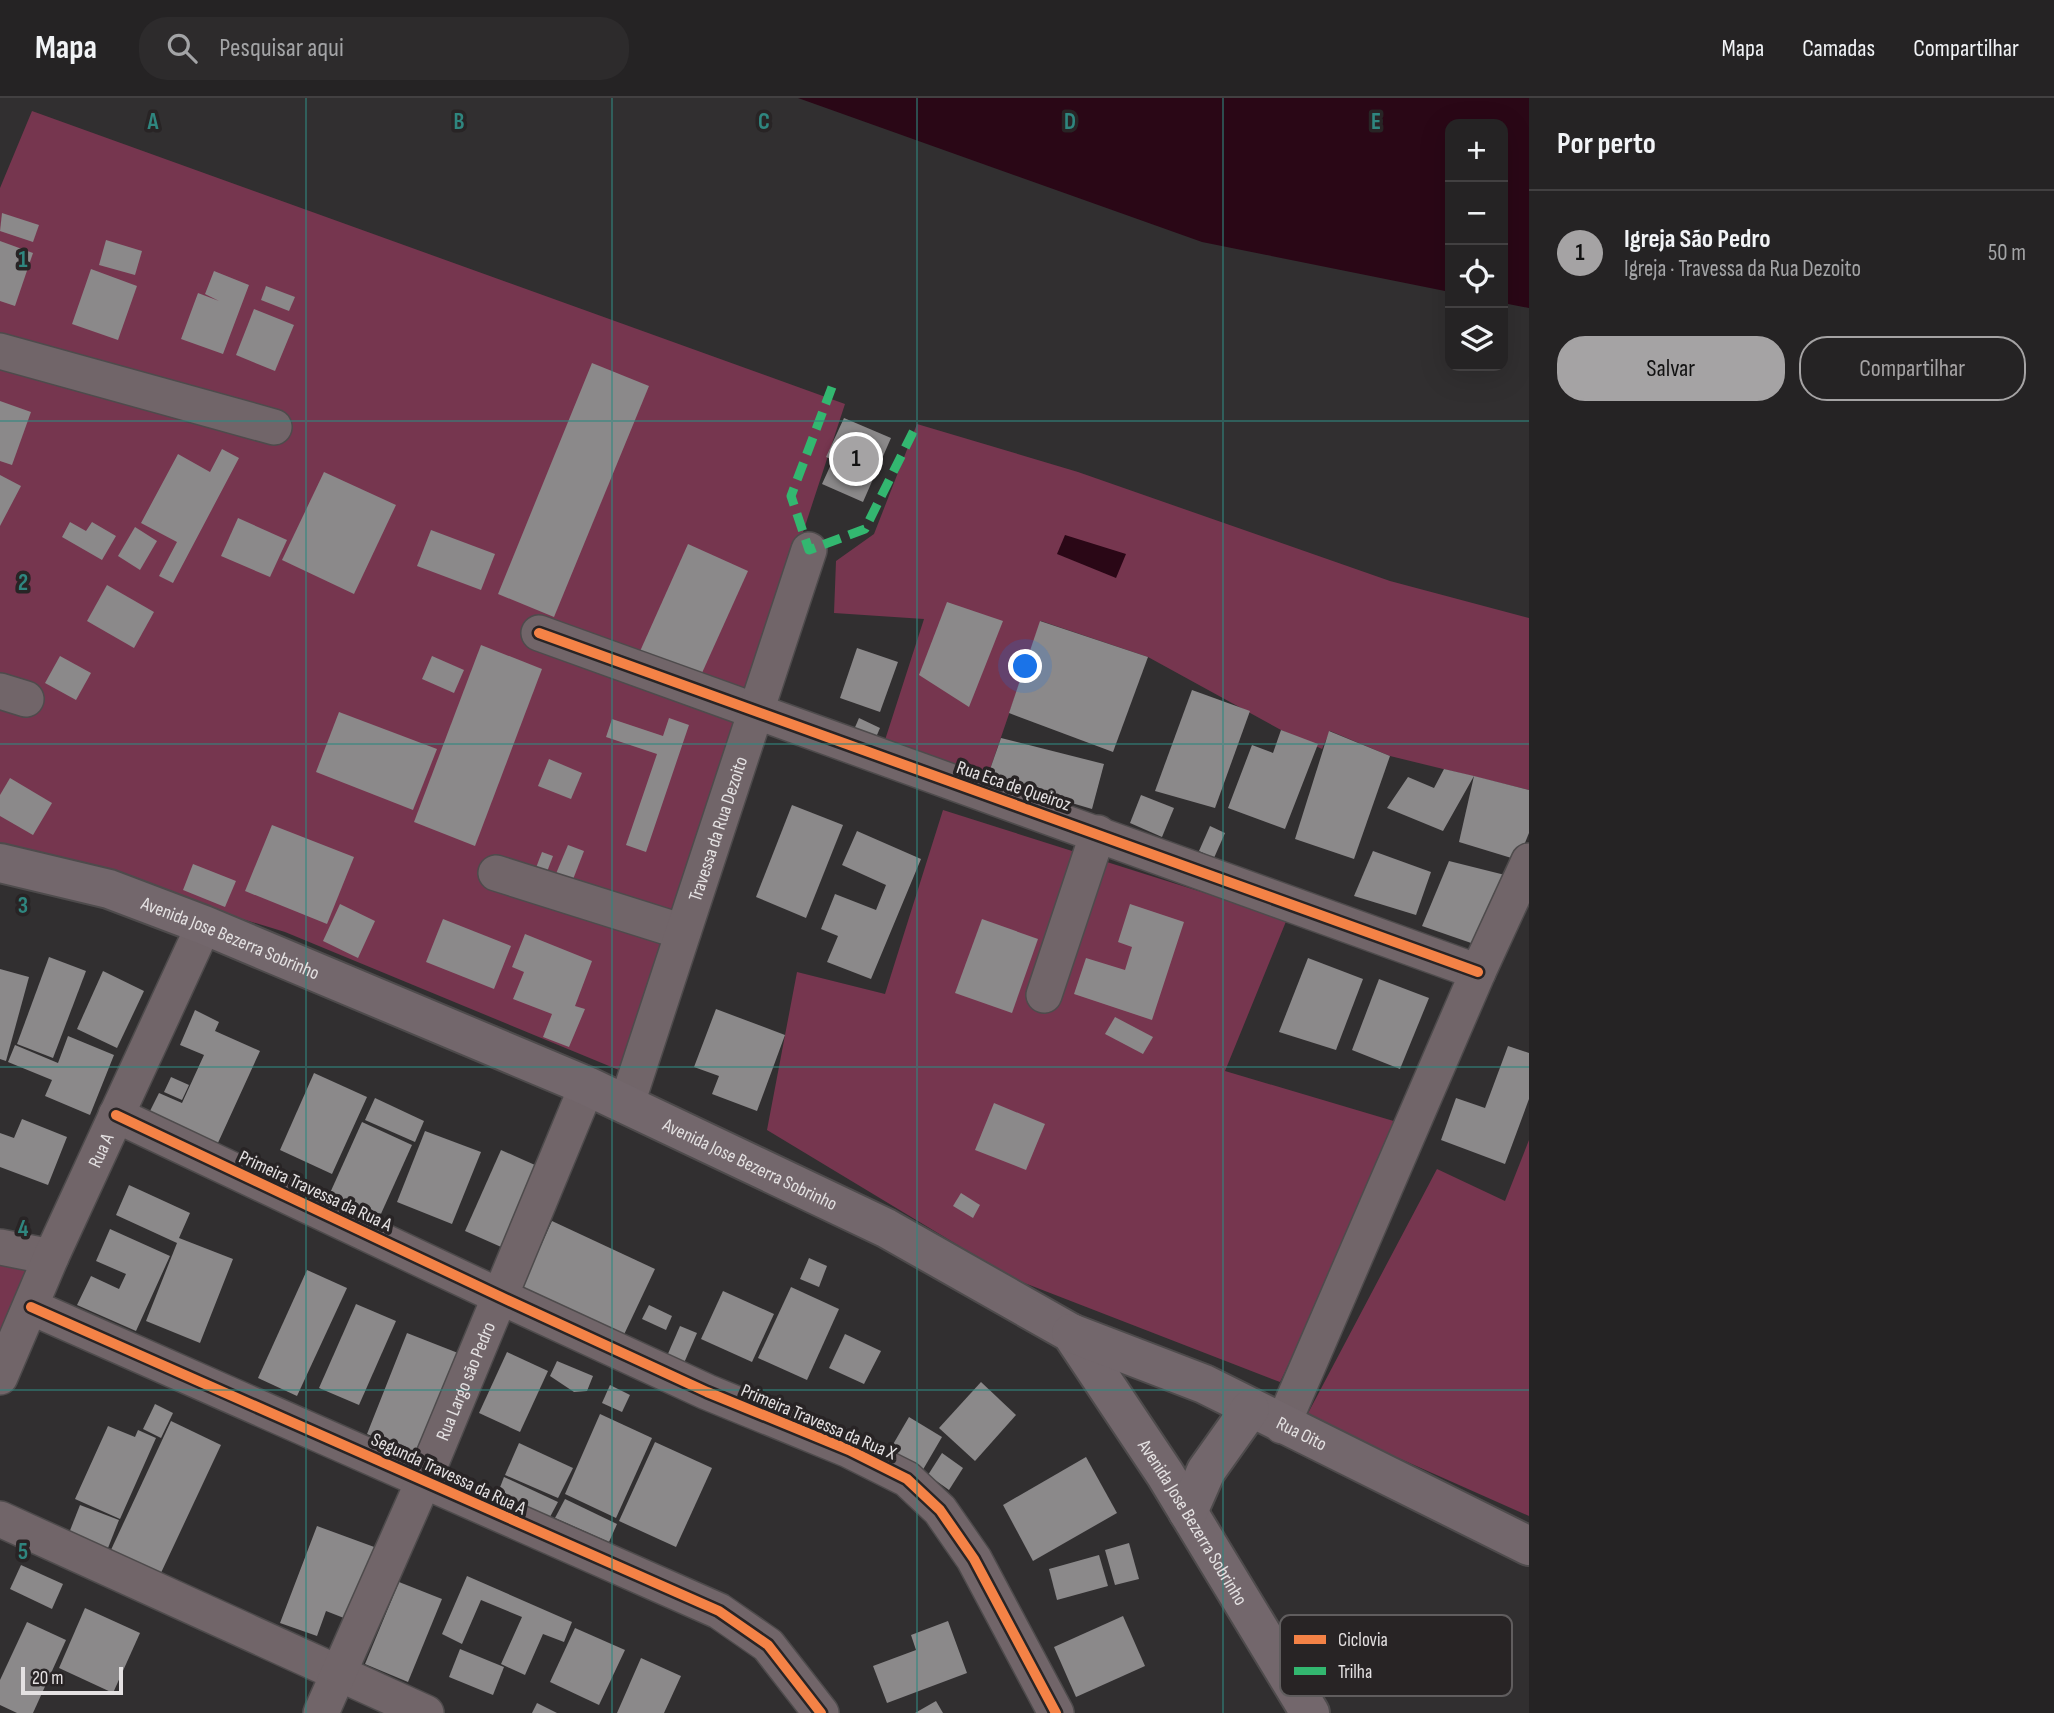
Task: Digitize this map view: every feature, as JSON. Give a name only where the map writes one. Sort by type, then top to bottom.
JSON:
[{"type":"main road","name":"Avenida Jose Bezerra Sobrinho","points":[[0,863],[109,889],[204,925],[587,1086],[886,1228],[1071,1333],[1188,1512],[1280,1664]]},
{"type":"main road","name":"Rua Oito","points":[[1071,1333],[1171,1370],[1529,1546]]},
{"type":"main road","points":[[1188,1512],[1206,1471],[1266,1417]]},
{"type":"main road","name":"Avenida Jose Bezerra Sobrinho","points":[[1300,1696],[1310,1713]]},
{"type":"street","points":[[0,351],[274,427]]},
{"type":"street","name":"Travessa da Rua Dezoito","points":[[626,1106],[809,550]]},
{"type":"street","name":"Rua Eca de Queiroz","points":[[539,633],[1478,972]]},
{"type":"street","points":[[1044,995],[1098,833]]},
{"type":"street","points":[[1266,1417],[1529,861]]},
{"type":"street","points":[[496,873],[683,932]]},
{"type":"street","name":"Rua A","points":[[0,1377],[51,1257],[204,925]]},
{"type":"street","name":"Rua Largo são Pedro","points":[[321,1713],[423,1482],[587,1086]]},
{"type":"street","name":"Primeira Travessa da Rua A","points":[[116,1115],[500,1297]]},
{"type":"street","points":[[0,1247],[51,1257]]},
{"type":"street","name":"Primeira Travessa da Rua X","points":[[500,1297],[707,1392],[849,1450],[907,1479],[940,1510],[974,1559],[1056,1713]]},
{"type":"street","name":"Segunda Travessa da Rua A","points":[[31,1307],[719,1611],[768,1645],[821,1713]]},
{"type":"street","points":[[0,1519],[426,1713]]},
{"type":"shaded area","points":[[798,98],[1529,98],[1529,308],[1508,304],[1508,119],[1445,119],[1445,291],[1202,242]]},
{"type":"shaded area","points":[[32,111],[845,404],[626,1073],[285,932],[0,845],[0,188]]},
{"type":"shaded area","points":[[917,424],[1078,472],[1390,581],[1529,618],[1529,790],[1390,756],[1330,731],[1322,749],[1281,730],[1148,657],[1041,621],[987,778],[885,740],[924,619],[834,613],[836,561],[874,534]]},
{"type":"shaded area","points":[[1065,535],[1126,554],[1116,578],[1057,554]]},
{"type":"shaded area","points":[[943,810],[1287,919],[1225,1071],[1407,1125],[1280,1382],[1014,1279],[767,1130],[797,972],[885,994]]},
{"type":"shaded area","points":[[1529,1140],[1529,1516],[1306,1417],[1437,1169],[1505,1201]]},
{"type":"shaded area","points":[[0,1262],[28,1267],[0,1340]]},
{"type":"building","points":[[2,213],[39,225],[33,242],[0,231]]},
{"type":"building","points":[[106,240],[142,251],[135,275],[99,265]]},
{"type":"building","points":[[0,241],[33,253],[15,306],[0,301]]},
{"type":"building","points":[[91,269],[137,286],[118,340],[72,324]]},
{"type":"building","points":[[214,271],[249,285],[223,354],[181,339],[198,293],[219,301],[205,294]]},
{"type":"building","points":[[266,286],[295,297],[289,311],[261,300]]},
{"type":"building","points":[[254,309],[294,325],[275,371],[236,355]]},
{"type":"building","points":[[592,363],[649,386],[554,617],[498,594]]},
{"type":"building","points":[[0,401],[31,412],[12,465],[0,461]]},
{"type":"building","points":[[844,418],[891,438],[863,502],[822,484],[833,460],[826,457]]},
{"type":"building","points":[[222,449],[239,458],[173,583],[159,576],[177,542],[141,523],[178,454],[210,472]]},
{"type":"building","points":[[324,472],[396,505],[354,594],[282,560]]},
{"type":"building","points":[[0,475],[21,486],[0,526]]},
{"type":"building","points":[[238,518],[287,540],[270,577],[221,556]]},
{"type":"building","points":[[70,522],[86,531],[92,522],[116,536],[102,560],[62,537]]},
{"type":"building","points":[[135,527],[157,541],[140,570],[118,556]]},
{"type":"building","points":[[431,530],[495,554],[481,590],[417,566]]},
{"type":"building","points":[[688,544],[748,571],[697,684],[637,658]]},
{"type":"building","points":[[107,585],[154,612],[134,648],[87,621]]},
{"type":"building","points":[[947,602],[1003,621],[969,707],[919,675]]},
{"type":"building","points":[[1040,621],[1148,657],[1113,752],[1009,713]]},
{"type":"building","points":[[481,645],[542,669],[475,846],[414,822]]},
{"type":"building","points":[[857,648],[898,662],[880,712],[840,698]]},
{"type":"building","points":[[60,656],[91,673],[76,700],[45,683]]},
{"type":"building","points":[[432,656],[464,670],[454,693],[422,679]]},
{"type":"building","points":[[1192,690],[1250,711],[1215,808],[1155,791]]},
{"type":"building","points":[[339,712],[437,749],[413,810],[316,772]]},
{"type":"building","points":[[669,718],[689,725],[646,852],[626,845],[657,754],[606,737],[612,719],[663,736]]},
{"type":"building","points":[[859,718],[880,728],[874,742],[853,732]]},
{"type":"building","points":[[1281,730],[1318,744],[1285,829],[1228,808],[1252,745],[1273,753]]},
{"type":"building","points":[[1329,731],[1390,756],[1354,859],[1295,839]]},
{"type":"building","points":[[1001,738],[1104,764],[1092,809],[987,778]]},
{"type":"building","points":[[549,759],[582,773],[571,799],[538,786]]},
{"type":"building","points":[[1444,769],[1474,776],[1443,831],[1387,808],[1408,777],[1434,788]]},
{"type":"building","points":[[1474,776],[1529,790],[1529,833],[1518,860],[1459,842]]},
{"type":"building","points":[[10,778],[52,803],[33,835],[0,816],[0,795]]},
{"type":"building","points":[[1141,795],[1174,808],[1162,837],[1130,823]]},
{"type":"building","points":[[792,805],[843,825],[806,918],[756,897]]},
{"type":"building","points":[[272,825],[354,857],[327,924],[245,891]]},
{"type":"building","points":[[1210,826],[1225,833],[1214,858],[1199,851]]},
{"type":"building","points":[[857,831],[921,859],[871,979],[827,962],[838,936],[821,929],[835,894],[876,910],[886,885],[842,865]]},
{"type":"building","points":[[568,845],[584,851],[572,882],[555,876]]},
{"type":"building","points":[[1373,851],[1431,872],[1416,915],[1354,896]]},
{"type":"building","points":[[542,852],[553,856],[545,877],[534,873]]},
{"type":"building","points":[[1449,861],[1505,875],[1474,944],[1422,926]]},
{"type":"building","points":[[193,864],[236,881],[225,907],[183,890]]},
{"type":"building","points":[[340,904],[375,921],[358,958],[323,941]]},
{"type":"building","points":[[1130,904],[1184,922],[1152,1020],[1074,994],[1086,958],[1125,970],[1132,947],[1118,942]]},
{"type":"building","points":[[443,919],[511,946],[494,989],[426,962]]},
{"type":"building","points":[[982,919],[1038,939],[1012,1013],[955,993]]},
{"type":"building","points":[[525,934],[592,961],[575,1006],[585,1009],[569,1047],[543,1037],[552,1014],[513,999],[524,972],[512,967]]},
{"type":"building","points":[[49,957],[86,971],[53,1058],[17,1044]]},
{"type":"building","points":[[1308,958],[1363,979],[1336,1050],[1279,1032]]},
{"type":"building","points":[[0,969],[29,977],[6,1061],[0,1059]]},
{"type":"building","points":[[103,971],[144,991],[117,1048],[77,1029]]},
{"type":"building","points":[[1379,979],[1429,998],[1400,1069],[1352,1050]]},
{"type":"building","points":[[716,1009],[785,1035],[757,1111],[712,1094],[719,1076],[694,1067]]},
{"type":"building","points":[[195,1010],[219,1022],[215,1031],[260,1051],[217,1145],[149,1113],[159,1093],[182,1103],[204,1055],[180,1045]]},
{"type":"building","points":[[1115,1017],[1153,1037],[1143,1054],[1105,1034]]},
{"type":"building","points":[[68,1036],[114,1055],[90,1115],[45,1096],[52,1080],[8,1062],[15,1045],[58,1063]]},
{"type":"building","points":[[1508,1046],[1529,1053],[1529,1099],[1505,1164],[1441,1140],[1456,1098],[1485,1108]]},
{"type":"building","points":[[314,1073],[367,1097],[332,1174],[280,1150]]},
{"type":"building","points":[[171,1077],[189,1085],[182,1100],[164,1092]]},
{"type":"building","points":[[375,1098],[424,1121],[415,1142],[365,1120]]},
{"type":"building","points":[[994,1103],[1045,1124],[1026,1170],[975,1150]]},
{"type":"building","points":[[22,1119],[67,1137],[48,1185],[0,1167],[0,1133],[14,1138]]},
{"type":"building","points":[[362,1122],[412,1145],[380,1216],[330,1193]]},
{"type":"building","points":[[425,1131],[481,1152],[452,1224],[397,1202]]},
{"type":"building","points":[[501,1150],[544,1169],[508,1250],[465,1231]]},
{"type":"building","points":[[129,1185],[190,1213],[179,1238],[233,1259],[200,1343],[146,1321],[177,1243],[116,1215]]},
{"type":"building","points":[[961,1193],[980,1205],[973,1218],[953,1206]]},
{"type":"building","points":[[552,1221],[655,1269],[620,1343],[518,1296]]},
{"type":"building","points":[[110,1229],[170,1256],[136,1331],[77,1305],[91,1276],[119,1289],[126,1274],[96,1261]]},
{"type":"building","points":[[809,1258],[827,1266],[819,1287],[800,1279]]},
{"type":"building","points":[[307,1270],[347,1288],[297,1396],[258,1378]]},
{"type":"building","points":[[791,1287],[839,1309],[807,1380],[758,1358]]},
{"type":"building","points":[[723,1291],[774,1314],[752,1362],[701,1339]]},
{"type":"building","points":[[356,1304],[396,1321],[359,1405],[319,1388]]},
{"type":"building","points":[[649,1305],[672,1316],[666,1330],[642,1319]]},
{"type":"building","points":[[680,1326],[697,1333],[684,1363],[667,1356]]},
{"type":"building","points":[[407,1333],[458,1353],[411,1471],[388,1461],[394,1445],[367,1434]]},
{"type":"building","points":[[845,1334],[881,1351],[864,1384],[829,1368]]},
{"type":"building","points":[[507,1352],[548,1371],[520,1432],[479,1413]]},
{"type":"building","points":[[557,1361],[593,1376],[587,1391],[574,1392],[550,1376]]},
{"type":"building","points":[[981,1382],[1016,1415],[975,1461],[939,1428]]},
{"type":"building","points":[[610,1385],[630,1395],[622,1412],[602,1403]]},
{"type":"building","points":[[155,1404],[173,1413],[161,1438],[143,1429]]},
{"type":"building","points":[[600,1414],[652,1438],[616,1518],[565,1494]]},
{"type":"building","points":[[909,1417],[942,1437],[921,1473],[888,1453]]},
{"type":"building","points":[[171,1421],[221,1445],[160,1575],[110,1552]]},
{"type":"building","points":[[108,1426],[135,1437],[138,1430],[156,1438],[120,1519],[75,1499]]},
{"type":"building","points":[[655,1442],[712,1468],[676,1547],[619,1521]]},
{"type":"building","points":[[519,1443],[573,1468],[558,1498],[505,1475]]},
{"type":"building","points":[[942,1453],[963,1468],[949,1490],[928,1475]]},
{"type":"building","points":[[1086,1457],[1117,1513],[1033,1561],[1003,1505]]},
{"type":"building","points":[[504,1477],[558,1502],[543,1530],[492,1508]]},
{"type":"building","points":[[565,1499],[617,1524],[609,1542],[555,1518]]},
{"type":"building","points":[[80,1505],[119,1520],[108,1548],[69,1533]]},
{"type":"building","points":[[317,1526],[377,1548],[349,1620],[326,1611],[317,1636],[280,1623]]},
{"type":"building","points":[[1129,1543],[1139,1579],[1115,1585],[1105,1550]]},
{"type":"building","points":[[1099,1555],[1108,1586],[1057,1600],[1049,1569]]},
{"type":"building","points":[[21,1565],[63,1584],[52,1609],[10,1589]]},
{"type":"building","points":[[467,1576],[572,1622],[564,1642],[543,1634],[525,1675],[501,1664],[522,1617],[481,1600],[462,1644],[442,1634]]},
{"type":"building","points":[[399,1582],[442,1599],[408,1682],[365,1664]]},
{"type":"building","points":[[85,1608],[140,1633],[113,1693],[59,1668]]},
{"type":"building","points":[[1123,1616],[1145,1666],[1076,1697],[1054,1647]]},
{"type":"building","points":[[948,1621],[967,1673],[887,1703],[873,1666],[916,1650],[911,1635]]},
{"type":"building","points":[[27,1622],[66,1640],[33,1713],[17,1713],[0,1705],[0,1680]]},
{"type":"building","points":[[575,1628],[625,1650],[599,1705],[550,1682]]},
{"type":"building","points":[[460,1649],[504,1667],[493,1695],[449,1677]]},
{"type":"building","points":[[641,1658],[681,1676],[664,1713],[617,1713]]},
{"type":"building","points":[[936,1701],[943,1713],[915,1713]]},
{"type":"building","points":[[537,1703],[557,1713],[532,1713]]},
{"type":"marked path","points":[[832,387],[791,496],[809,550],[865,529],[917,424]]},
{"type":"cycle path","points":[[539,633],[1478,972]]},
{"type":"cycle path","points":[[116,1115],[707,1392],[849,1450],[907,1479],[940,1510],[974,1559],[1056,1713]]},
{"type":"cycle path","points":[[31,1307],[719,1611],[768,1645],[821,1713]]},
{"type":"place","name":"Igreja São Pedro","points":[[856,459]]}]
